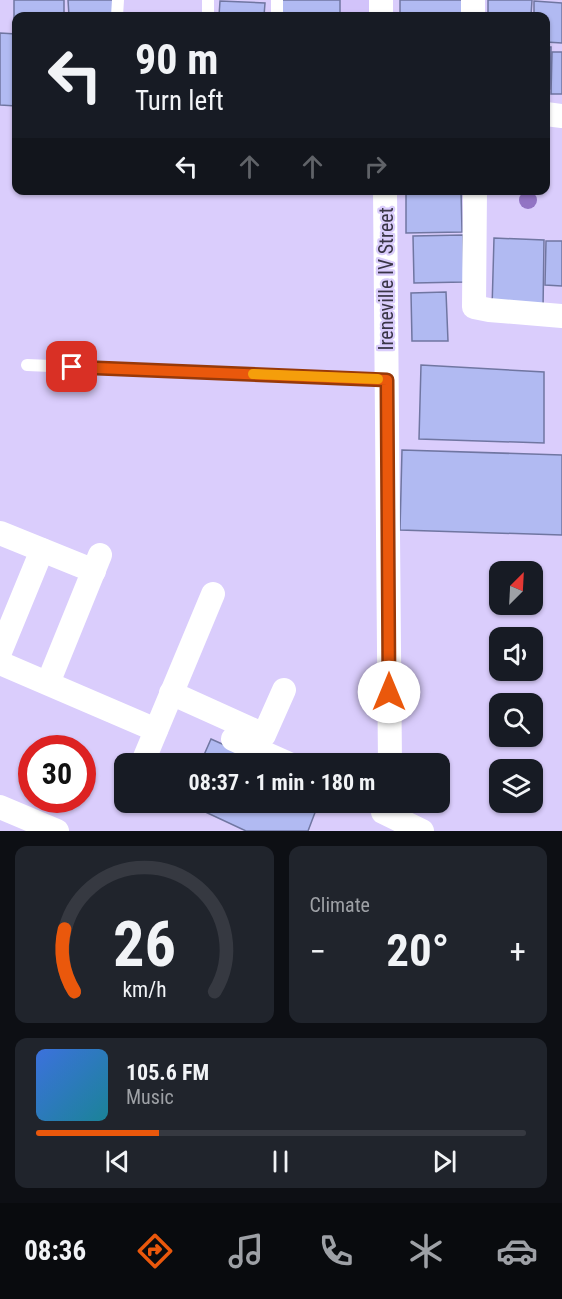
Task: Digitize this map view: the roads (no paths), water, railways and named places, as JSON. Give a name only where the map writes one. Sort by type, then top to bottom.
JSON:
[{"type":"street","name":"Ireneville IV Street","points":[[385,195],[390,753]]},
{"type":"street","points":[[475,195],[474,307],[562,316]]},
{"type":"street","points":[[0,533],[42,550],[97,563],[48,683]]},
{"type":"street","points":[[0,652],[42,550]]},
{"type":"street","points":[[147,753],[213,594]]},
{"type":"street","points":[[0,663],[156,730]]},
{"type":"street","points":[[171,693],[264,735],[284,690]]},
{"type":"street","points":[[230,738],[264,753]]},
{"type":"street","points":[[0,807],[57,831]]},
{"type":"street","points":[[385,813],[422,831]]},
{"type":"lane","points":[[27,366],[387,380]]}]
